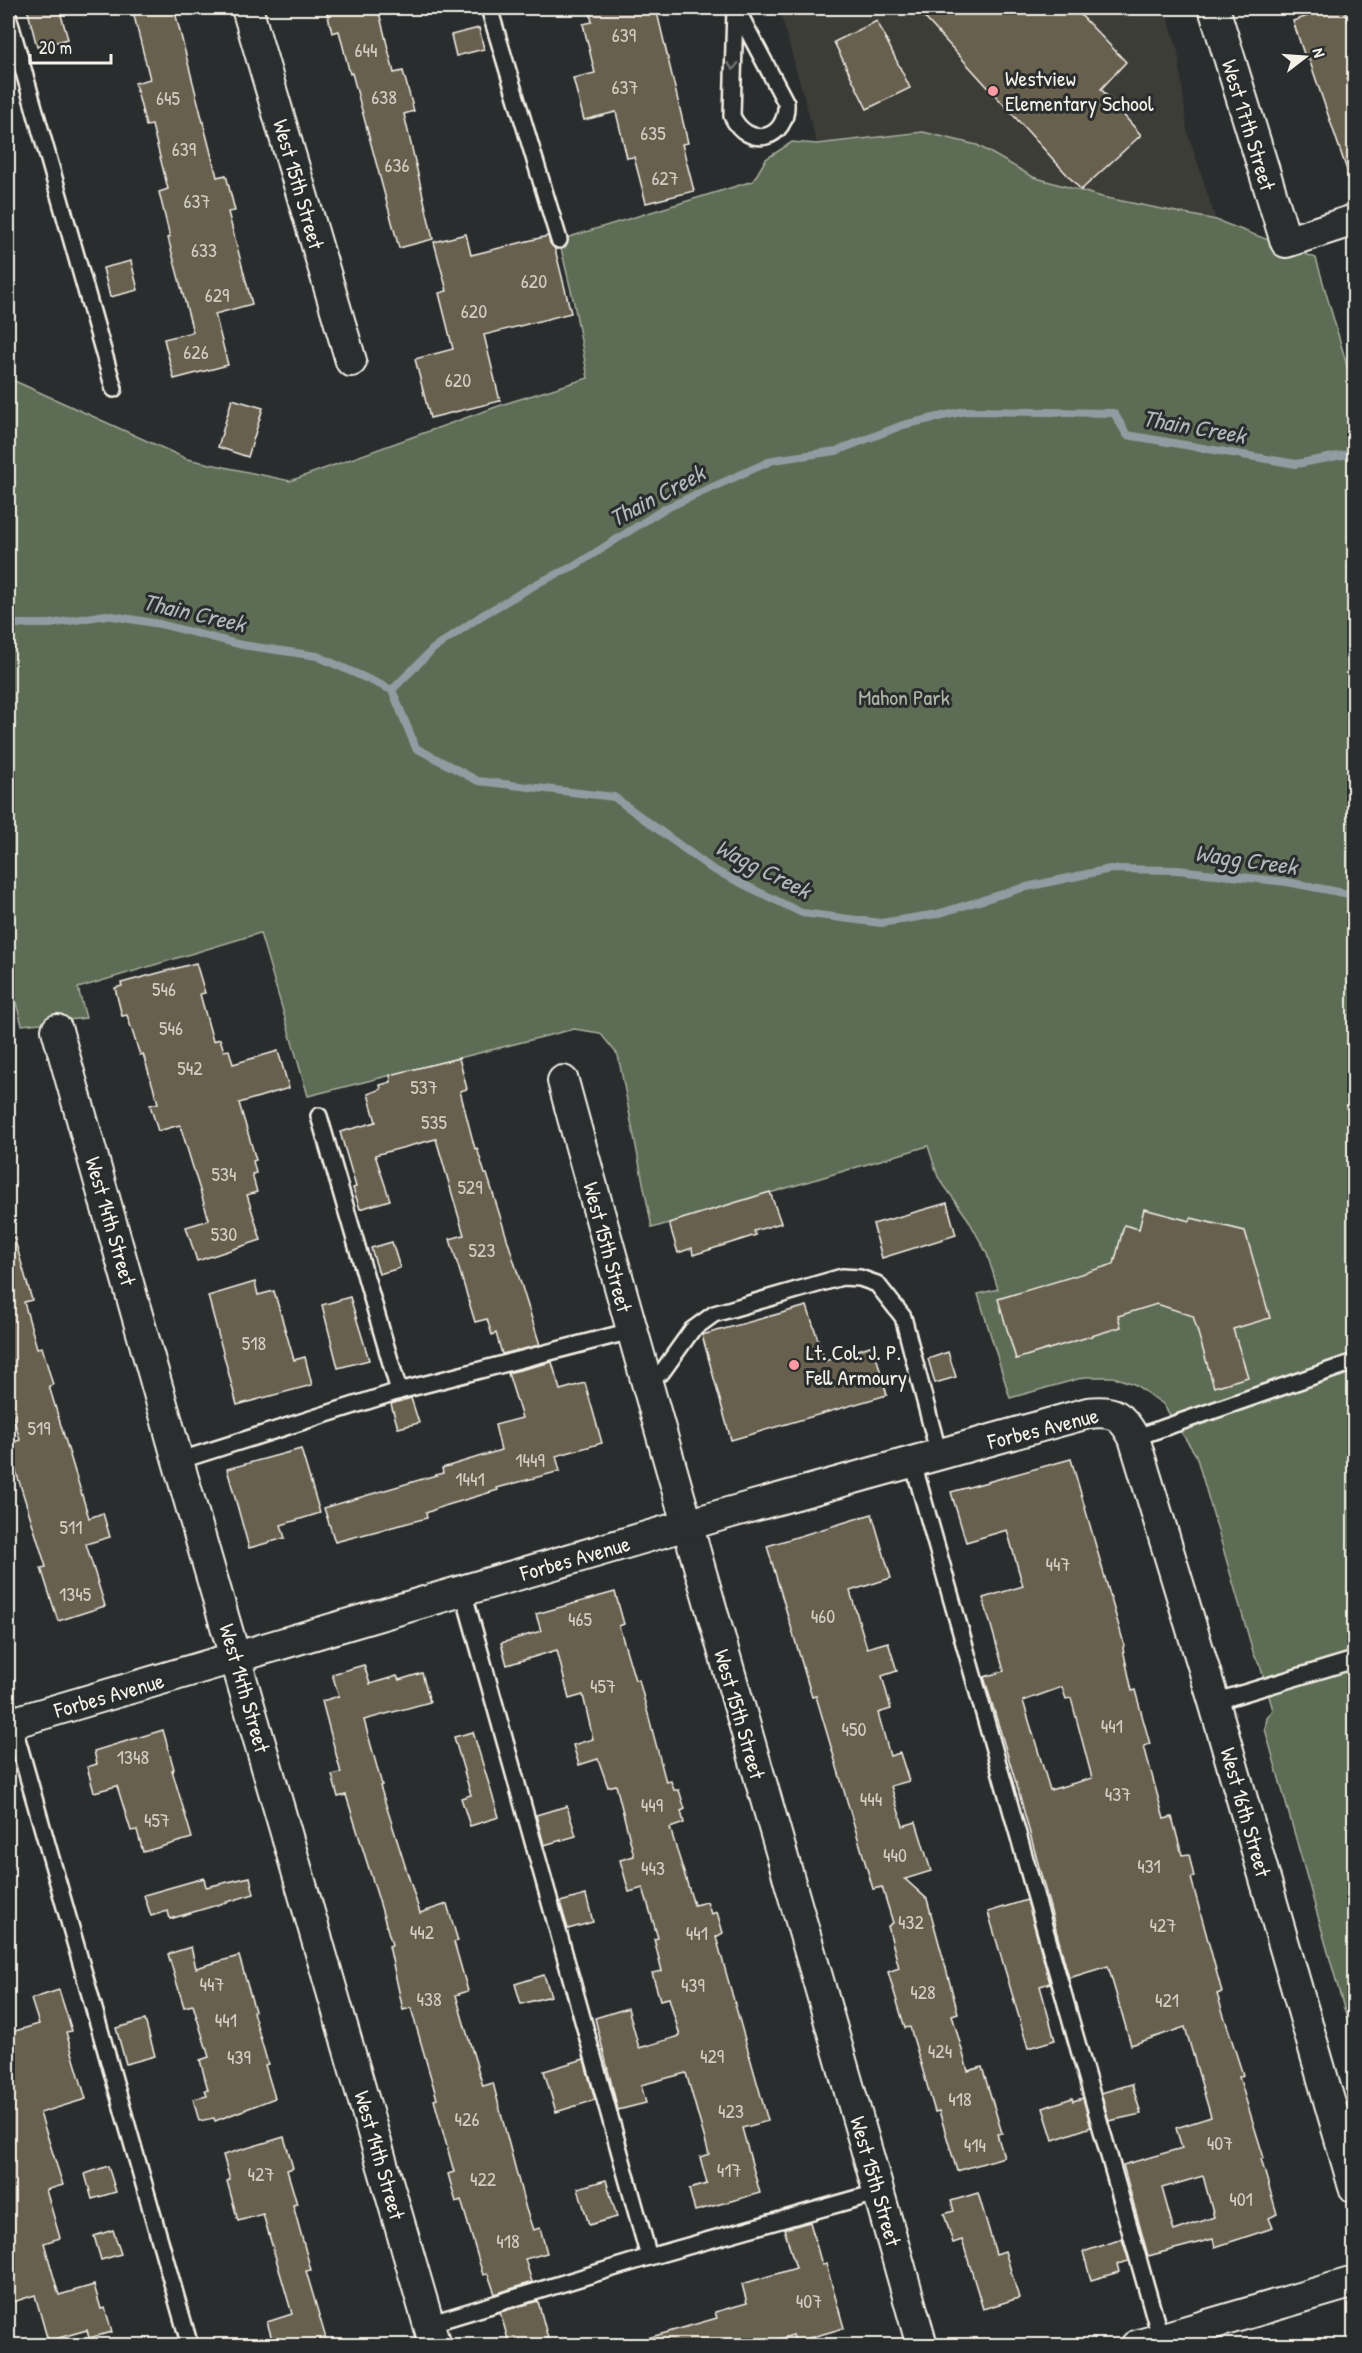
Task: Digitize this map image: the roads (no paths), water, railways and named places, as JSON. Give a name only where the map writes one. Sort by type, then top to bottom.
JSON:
[{"type":"street","name":"West 15th Street","points":[[247,8],[351,361]]},
{"type":"street","name":"West 17th Street","points":[[1214,8],[1286,242],[1354,220]]},
{"type":"street","name":"West 14th Street","points":[[57,1030],[178,1461],[432,2335]]},
{"type":"street","name":"West 15th Street","points":[[563,1082],[686,1525],[880,2192],[922,2346]]},
{"type":"street","name":"Forbes Avenue","points":[[9,1718],[236,1658],[686,1525],[1088,1413],[1101,1411],[1116,1414],[1126,1424],[1134,1438]]},
{"type":"street","name":"West 16th Street","points":[[1134,1438],[1214,1701],[1354,2187]]},
{"type":"street","points":[[1153,2343],[1354,2283]]},
{"type":"lane","points":[[489,8],[559,240]]},
{"type":"lane","points":[[735,8],[786,103],[787,113],[783,123],[776,131],[766,136],[756,137],[745,133],[737,126],[732,116],[735,8]]},
{"type":"lane","points":[[8,16],[114,389]]},
{"type":"lane","points":[[319,1116],[399,1391]]},
{"type":"lane","points":[[645,1378],[662,1372],[692,1330],[714,1314],[842,1277],[860,1278],[877,1284],[903,1317],[926,1459],[1153,2343]]},
{"type":"lane","points":[[178,1461],[399,1391],[631,1331]]},
{"type":"lane","points":[[1134,1438],[1354,1362]]},
{"type":"lane","points":[[463,1591],[649,2257]]},
{"type":"lane","points":[[1214,1701],[1354,1660]]},
{"type":"lane","points":[[9,1718],[190,2346]]},
{"type":"lane","points":[[432,2335],[649,2257],[880,2192]]},
{"type":"waterway","name":"Thain Creek","points":[[392,690],[433,649],[481,616],[540,582],[576,565],[664,509],[773,460],[836,451],[903,425],[965,411],[1114,413],[1127,435],[1296,464],[1354,453]]},
{"type":"waterway","name":"Thain Creek","points":[[8,624],[50,624],[106,615],[160,624],[242,645],[317,656],[392,690]]},
{"type":"waterway","name":"Wagg Creek","points":[[392,690],[416,748],[478,781],[614,797],[712,869],[802,913],[881,923],[937,914],[1022,888],[1110,869],[1178,870],[1287,882],[1354,895]]},
{"type":"place","name":"Westview Elementary School","points":[[993,91]]},
{"type":"place","name":"Lt. Col. J. P. Fell Armoury","points":[[794,1365]]},
{"type":"park label","name":"Mahon Park","points":[[904,697]]}]
